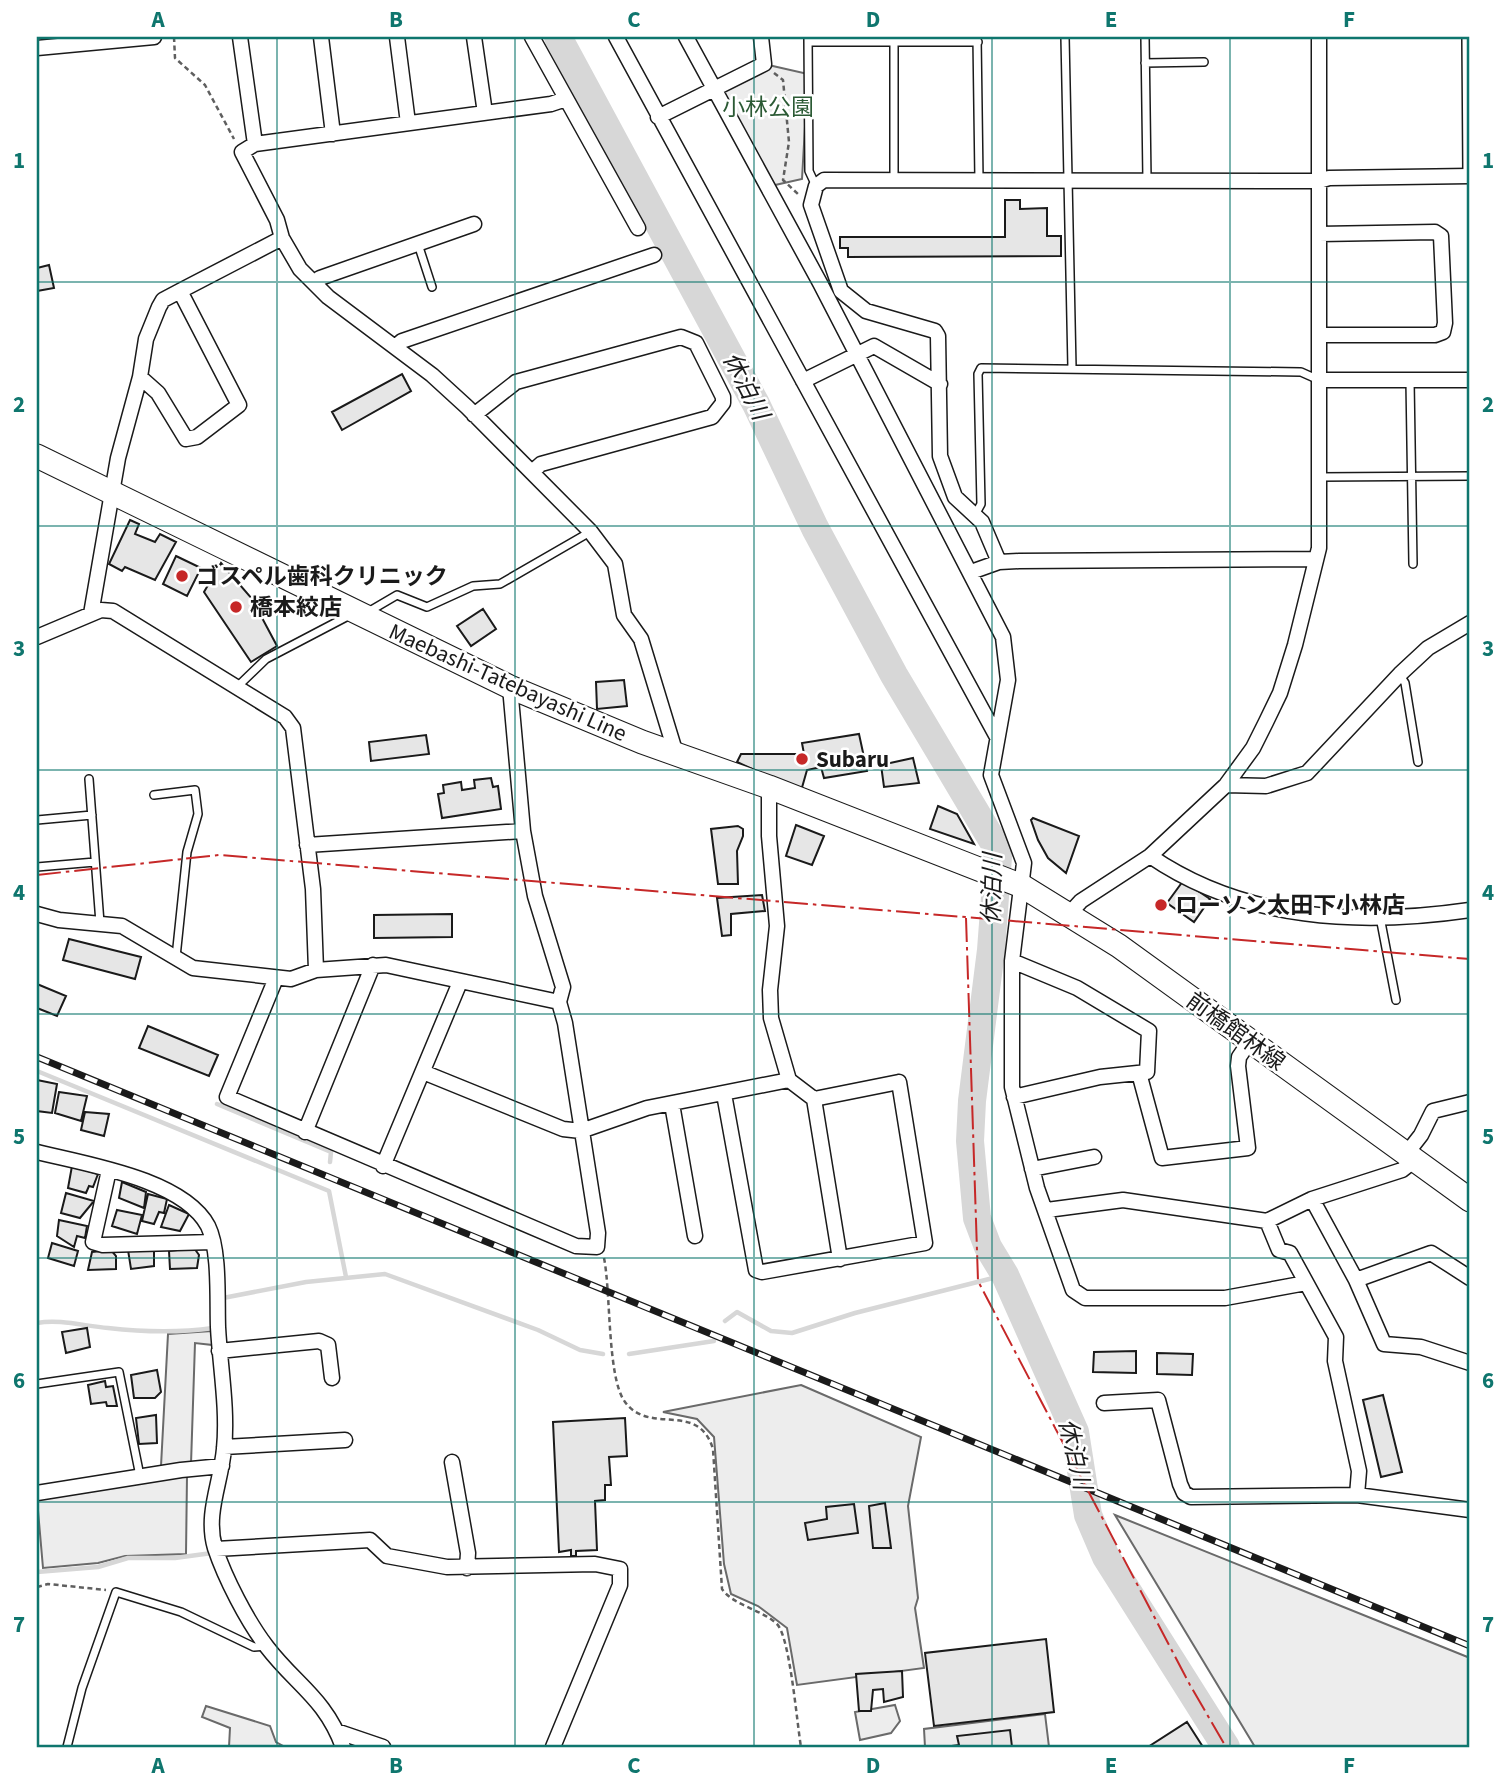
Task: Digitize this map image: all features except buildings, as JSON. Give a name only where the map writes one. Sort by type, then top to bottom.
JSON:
[{"type":"main road","name":"Maebashi-Tatebayashi Line","points":[[37,456],[510,687],[676,754],[993,874]]},
{"type":"main road","name":"前橋館林線","points":[[993,874],[1018,884],[1070,913],[1470,1200]]},
{"type":"street","points":[[37,48],[154,37]]},
{"type":"street","points":[[240,37],[256,144]]},
{"type":"street","points":[[321,37],[333,134]]},
{"type":"street","points":[[397,37],[408,123]]},
{"type":"street","points":[[474,37],[485,113]]},
{"type":"street","points":[[531,37],[638,228]]},
{"type":"street","points":[[616,37],[997,737]]},
{"type":"street","points":[[686,37],[857,353],[1003,637],[1008,680],[991,775],[1024,863],[1018,884],[1012,961],[1014,1097],[1032,1169],[1073,1290],[1085,1298],[1225,1298],[1306,1283]]},
{"type":"street","points":[[658,117],[764,64],[761,37]]},
{"type":"street","points":[[1070,913],[1081,901],[1150,856],[1226,785],[1253,748],[1280,693],[1319,548],[1319,37]]},
{"type":"street","points":[[566,99],[551,104],[256,144],[242,152],[276,220],[282,238],[300,269],[314,283],[432,375],[590,531],[615,564],[624,615],[641,639],[676,754]]},
{"type":"street","points":[[999,562],[982,522],[955,497],[940,456],[940,345],[935,331],[866,311],[841,291],[815,219],[813,192],[824,180],[1319,181],[1329,178],[1468,176]]},
{"type":"street","points":[[314,283],[320,278],[474,225]]},
{"type":"street","points":[[1319,234],[1435,232],[1441,236],[1445,323],[1443,332],[1435,335],[1319,335]]},
{"type":"street","points":[[91,614],[111,494],[146,339],[159,307],[163,300],[282,238]]},
{"type":"street","points":[[395,347],[402,341],[654,255]]},
{"type":"street","points":[[139,377],[158,393],[186,439],[197,437],[239,405],[180,291]]},
{"type":"street","points":[[474,415],[491,399],[526,378],[681,337],[696,343],[723,397],[723,402],[712,417],[541,464],[532,472]]},
{"type":"street","points":[[803,381],[874,345],[940,384]]},
{"type":"street","points":[[1319,380],[1470,380]]},
{"type":"street","points":[[971,572],[999,562],[1315,559]]},
{"type":"street","points":[[37,637],[102,610],[113,611],[285,717],[293,728],[307,845],[316,970]]},
{"type":"street","points":[[1226,785],[1266,786],[1307,773],[1400,674],[1429,648],[1470,623]]},
{"type":"street","points":[[276,978],[227,1097],[383,1166],[576,1246],[597,1247],[599,1241],[565,1023],[559,1002],[563,987],[535,896],[523,831],[510,687]]},
{"type":"street","points":[[769,787],[769,836],[777,926],[771,1009],[789,1080],[814,1099],[840,1259]]},
{"type":"street","points":[[307,845],[523,831]]},
{"type":"street","points":[[1150,856],[1233,899],[1284,912],[1322,917],[1380,916],[1470,909]]},
{"type":"street","points":[[37,914],[73,922],[122,926],[193,968],[291,979],[316,970],[386,965],[559,1002]]},
{"type":"street","points":[[1012,961],[1077,988],[1149,1031],[1147,1072],[1100,1077],[1014,1097]]},
{"type":"street","points":[[305,1132],[373,965]]},
{"type":"street","points":[[383,1166],[460,982]]},
{"type":"street","points":[[1139,1073],[1162,1158],[1248,1147],[1238,1066],[1239,1057],[1250,1041]]},
{"type":"street","points":[[423,1072],[563,1129],[581,1131],[647,1108],[789,1080]]},
{"type":"street","points":[[724,1094],[756,1270],[762,1272],[925,1243],[899,1082],[814,1099]]},
{"type":"street","points":[[1046,1210],[1123,1200],[1266,1221],[1312,1199],[1402,1170],[1433,1111],[1470,1102]]},
{"type":"street","points":[[672,1104],[695,1236]]},
{"type":"street","points":[[37,1152],[109,1170],[183,1199],[209,1227],[213,1242],[224,1447],[210,1520],[216,1549],[227,1576],[267,1646],[319,1701],[343,1747]]},
{"type":"street","points":[[1032,1169],[1094,1157]]},
{"type":"street","points":[[109,1170],[93,1242],[103,1245],[213,1242]]},
{"type":"street","points":[[1312,1199],[1356,1279],[1384,1344],[1421,1347],[1470,1363]]},
{"type":"street","points":[[1266,1221],[1279,1250],[1290,1253],[1336,1337],[1335,1361],[1359,1471],[1357,1495]]},
{"type":"street","points":[[1356,1279],[1431,1253],[1470,1278]]},
{"type":"street","points":[[219,1351],[319,1341],[328,1345],[332,1378]]},
{"type":"street","points":[[1104,1403],[1158,1400],[1184,1493],[1191,1497],[1357,1495],[1470,1510]]},
{"type":"street","points":[[224,1447],[345,1440]]},
{"type":"street","points":[[452,1462],[468,1553],[467,1567]]},
{"type":"street","points":[[37,1493],[222,1466]]},
{"type":"street","points":[[216,1549],[370,1541],[387,1556],[429,1565],[467,1567],[596,1564],[621,1569],[620,1585],[553,1747]]},
{"type":"street","points":[[336,1731],[383,1747]]},
{"type":"lane","points":[[1065,37],[1072,368]]},
{"type":"lane","points":[[1145,37],[1147,180]]},
{"type":"lane","points":[[1466,37],[1468,176]]},
{"type":"lane","points":[[813,192],[809,171],[808,40],[978,40],[979,180]]},
{"type":"lane","points":[[894,40],[894,180]]},
{"type":"lane","points":[[1145,63],[1204,62]]},
{"type":"lane","points":[[418,244],[432,287]]},
{"type":"lane","points":[[975,515],[981,504],[978,373],[981,368],[1301,372],[1319,380]]},
{"type":"lane","points":[[1410,380],[1413,564]]},
{"type":"lane","points":[[1320,478],[1470,476]]},
{"type":"lane","points":[[236,687],[266,659],[397,595],[427,607],[473,586],[500,584],[590,531]]},
{"type":"lane","points":[[1400,674],[1405,683],[1418,762]]},
{"type":"lane","points":[[89,779],[100,923]]},
{"type":"lane","points":[[154,795],[195,790],[198,814],[187,852],[176,958]]},
{"type":"lane","points":[[37,820],[92,815]]},
{"type":"lane","points":[[37,867],[95,862]]},
{"type":"lane","points":[[1380,916],[1396,1000]]},
{"type":"lane","points":[[37,1384],[119,1371],[140,1476]]},
{"type":"lane","points":[[67,1747],[82,1688],[116,1592],[181,1612],[254,1647],[267,1646]]},
{"type":"path","points":[[174,37],[175,58],[205,85],[232,136]]},
{"type":"path","points":[[764,64],[783,80],[789,142],[783,180],[800,197],[813,192]]},
{"type":"path","points":[[597,1247],[605,1261],[620,1394],[639,1414],[688,1422],[704,1428],[709,1434],[713,1449],[722,1589],[727,1596],[756,1608],[780,1627],[786,1646],[801,1747]]},
{"type":"path","points":[[37,1587],[71,1585],[116,1592]]},
{"type":"shaded area","name":"小林公園","points":[[764,64],[808,74],[802,179],[766,187],[714,89]]},
{"type":"shaded area","points":[[212,1331],[213,1345],[195,1343],[191,1464],[161,1466],[168,1334]]},
{"type":"shaded area","points":[[801,1385],[921,1437],[908,1506],[918,1598],[915,1608],[924,1668],[797,1685],[787,1628],[758,1606],[731,1594],[724,1564],[714,1437],[697,1419],[663,1412]]},
{"type":"shaded area","points":[[187,1476],[186,1554],[125,1556],[98,1563],[43,1568],[37,1499]]},
{"type":"shaded area","points":[[1115,1515],[1470,1658],[1470,1747],[1255,1747]]},
{"type":"shaded area","points":[[895,1705],[900,1721],[891,1733],[860,1740],[855,1712]]},
{"type":"shaded area","points":[[206,1706],[270,1726],[276,1742],[285,1747],[229,1747],[230,1728],[202,1717]]},
{"type":"shaded area","points":[[1045,1714],[1049,1747],[925,1747],[924,1729]]},
{"type":"waterway","name":"休泊川","points":[[558,37],[756,404],[815,528],[894,675],[994,843],[998,857],[991,950],[972,1101],[970,1141],[977,1218],[1075,1432],[1088,1515],[1106,1557],[1226,1747]]},
{"type":"waterway","points":[[37,1071],[329,1191],[346,1277]]},
{"type":"waterway","points":[[217,1104],[331,1152],[330,1162]]},
{"type":"waterway","points":[[223,1298],[306,1282],[385,1274],[538,1330],[580,1350],[603,1354]]},
{"type":"waterway","points":[[725,1321],[737,1312],[771,1331],[792,1333],[855,1313],[1005,1275]]},
{"type":"waterway","points":[[37,1323],[63,1322],[147,1331],[213,1328]]},
{"type":"waterway","points":[[629,1354],[714,1341]]},
{"type":"waterway","points":[[37,1572],[98,1567],[128,1558],[175,1558],[212,1553]]},
{"type":"railway","points":[[37,1057],[1470,1646]]},
{"type":"power","points":[[37,875],[219,855],[1470,959]]},
{"type":"power","points":[[966,918],[978,1281],[1190,1685],[1226,1747]]},
{"type":"place","name":"ゴスペル歯科クリニック","points":[[182,576]]},
{"type":"place","name":"橋本絞店","points":[[236,607]]},
{"type":"place","name":"Subaru","points":[[802,759]]},
{"type":"place","name":"ローソン太田下小林店","points":[[1161,905]]}]
